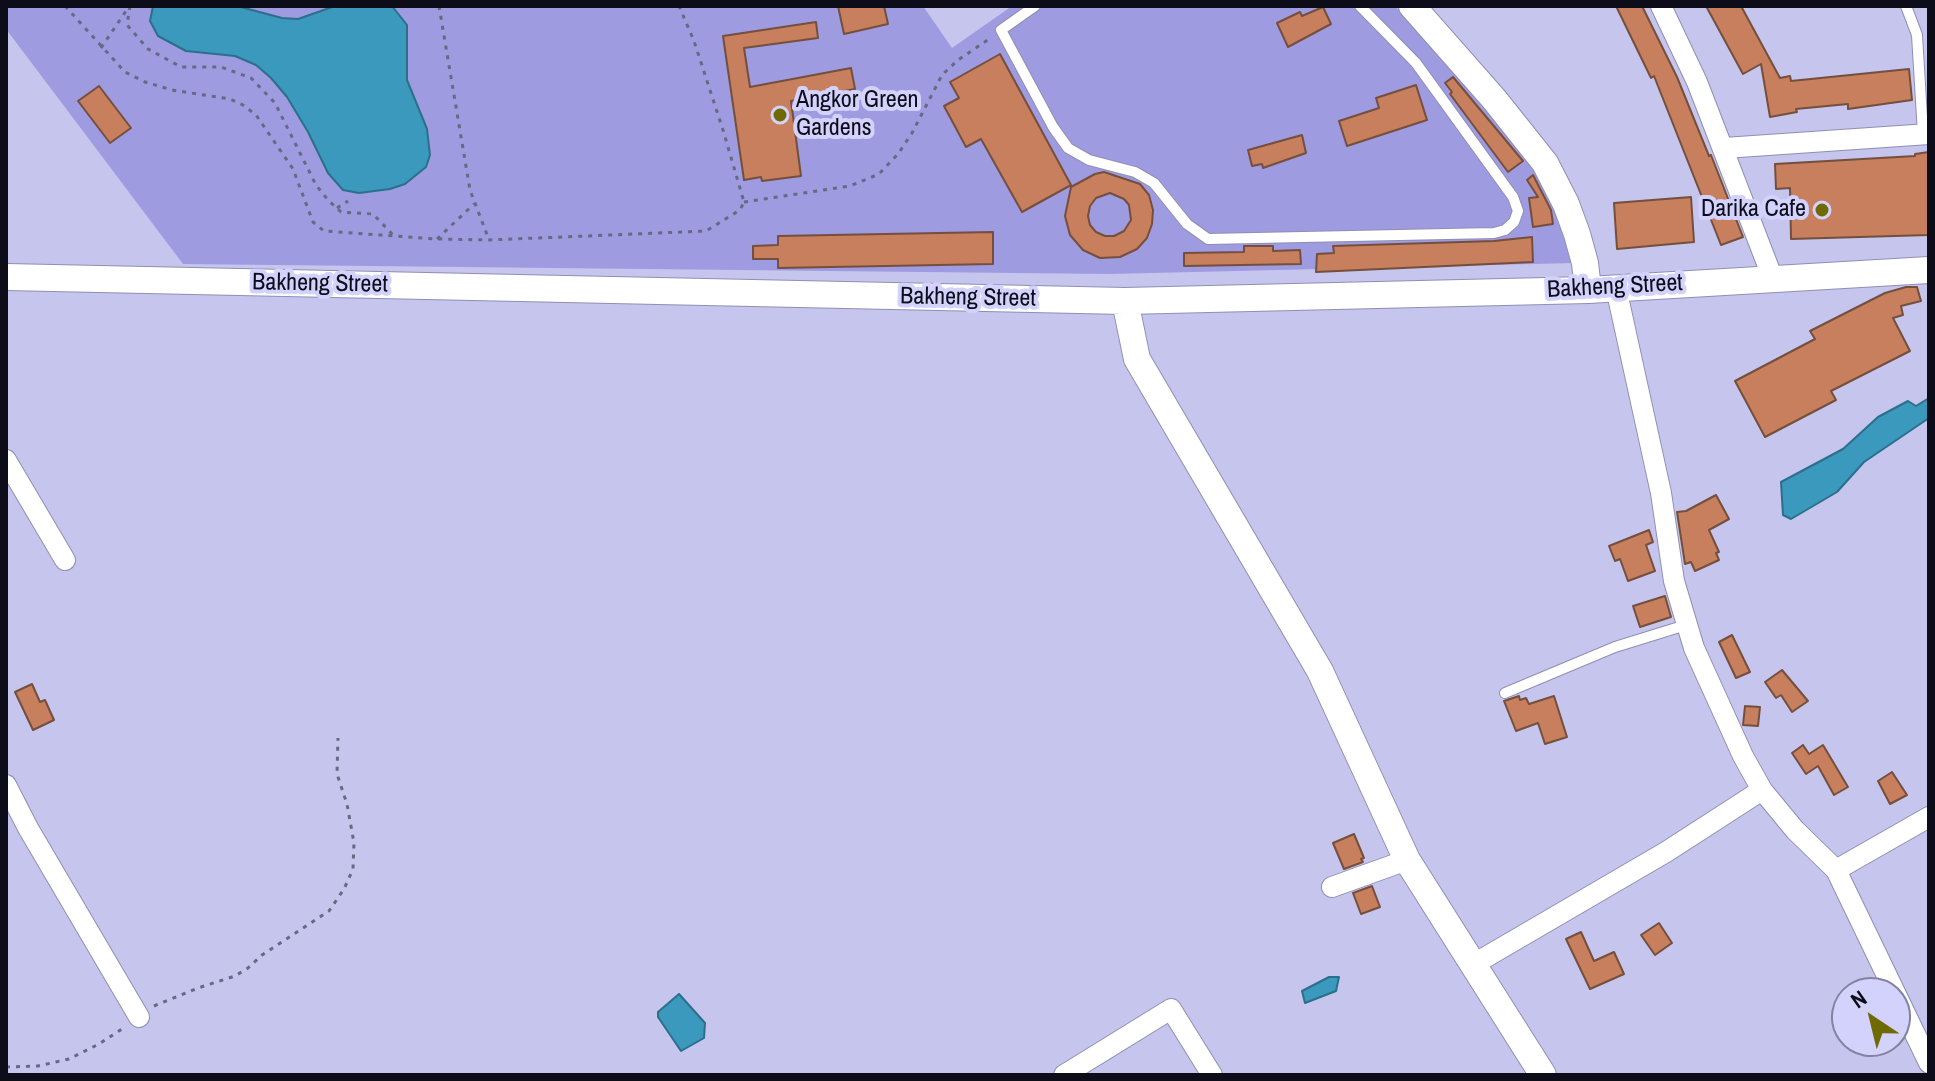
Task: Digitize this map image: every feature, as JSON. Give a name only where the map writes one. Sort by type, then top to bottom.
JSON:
[{"type":"street","points":[[1412,6],[1545,163],[1577,234],[1588,290]]},
{"type":"street","points":[[1661,6],[1697,82],[1773,279]]},
{"type":"street","points":[[1724,148],[1926,134]]},
{"type":"street","name":"Bakheng Street","points":[[6,277],[1125,301],[1588,290],[1929,270]]},
{"type":"street","points":[[1616,288],[1661,493],[1674,581],[1686,625],[1726,720],[1762,790],[1795,830],[1836,870],[1929,1063]]},
{"type":"street","points":[[1125,301],[1137,359],[1320,671],[1407,860],[1543,1075]]},
{"type":"street","points":[[6,460],[65,560]]},
{"type":"street","points":[[6,785],[139,1017]]},
{"type":"street","points":[[1474,964],[1666,852],[1762,790]]},
{"type":"street","points":[[1836,870],[1929,817]]},
{"type":"street","points":[[1332,887],[1407,860]]},
{"type":"street","points":[[1069,1074],[1171,1009],[1212,1075]]},
{"type":"lane","points":[[1035,6],[1001,30],[1053,127],[1068,148],[1089,160],[1135,172],[1154,183],[1187,224],[1208,239],[1494,233],[1505,230],[1514,222],[1518,211],[1513,197],[1416,63],[1360,6]]},
{"type":"lane","points":[[1906,6],[1917,35],[1926,134]]},
{"type":"lane","points":[[1505,693],[1615,647],[1686,625]]},
{"type":"path","points":[[65,6],[125,72],[172,90],[230,99],[250,110],[293,169],[309,214],[319,228],[342,234],[437,239],[489,240],[706,231],[735,215],[744,202],[850,186],[879,174],[912,133],[942,75],[1001,30]]},
{"type":"path","points":[[101,48],[130,6]]},
{"type":"path","points":[[130,6],[127,25],[148,49],[181,67],[221,67],[251,78],[275,103],[316,185],[337,208],[351,214],[373,214],[394,236]]},
{"type":"path","points":[[439,6],[474,204],[489,240]]},
{"type":"path","points":[[679,6],[694,41],[744,202]]},
{"type":"path","points":[[337,208],[348,201]]},
{"type":"path","points":[[437,239],[474,204]]},
{"type":"path","points":[[6,1067],[38,1066],[69,1059],[99,1044],[156,1005],[235,976],[329,911],[353,869],[354,843],[347,804],[337,774],[338,738]]},
{"type":"shaded area","name":"Angkor Green Gardens","points":[[6,6],[923,6],[952,48],[1012,6],[1395,6],[1429,42],[1543,180],[1575,263],[1109,274],[183,264],[6,29]]},
{"type":"water","points":[[153,6],[237,6],[298,19],[335,6],[392,6],[407,25],[407,80],[427,129],[430,155],[426,167],[405,184],[390,189],[359,193],[343,190],[328,173],[287,97],[271,78],[256,65],[235,56],[186,51],[158,36],[150,21]]},
{"type":"water","points":[[1929,398],[1929,418],[1864,462],[1837,492],[1791,519],[1783,515],[1781,482],[1843,449],[1878,417],[1908,401],[1916,406]]},
{"type":"water","points":[[1329,977],[1339,977],[1336,991],[1305,1003],[1302,991]]},
{"type":"water","points":[[679,994],[705,1023],[704,1038],[681,1051],[658,1017],[658,1012]]},
{"type":"building","points":[[838,6],[884,6],[888,24],[844,34]]},
{"type":"building","points":[[1616,6],[1642,6],[1677,77],[1743,237],[1721,245],[1654,76],[1651,78]]},
{"type":"building","points":[[1706,6],[1741,6],[1780,78],[1790,76],[1791,81],[1909,69],[1912,100],[1848,109],[1848,104],[1796,109],[1797,112],[1770,117],[1761,64],[1743,74]]},
{"type":"building","points":[[1323,7],[1331,24],[1288,47],[1277,23],[1300,12],[1302,16]]},
{"type":"building","points":[[816,22],[818,38],[744,48],[750,87],[851,68],[855,89],[791,101],[801,176],[744,180],[723,36]]},
{"type":"building","points":[[1000,54],[1071,185],[1022,212],[981,139],[966,147],[944,106],[959,98],[950,82]]},
{"type":"building","points":[[1453,77],[1523,161],[1508,172],[1450,94],[1452,92],[1445,83]]},
{"type":"building","points":[[1416,85],[1427,120],[1347,146],[1339,121],[1379,108],[1376,98]]},
{"type":"building","points":[[99,86],[131,128],[110,143],[78,101]]},
{"type":"building","points":[[1302,135],[1306,153],[1263,168],[1262,164],[1252,166],[1248,150]]},
{"type":"building","points":[[1929,152],[1929,235],[1791,239],[1790,188],[1776,189],[1775,164],[1915,156]]},
{"type":"building","points":[[1104,172],[1140,184],[1149,195],[1153,210],[1147,238],[1137,249],[1120,257],[1100,258],[1083,250],[1070,235],[1065,216],[1071,187]],"holes":[[[1110,193],[1124,199],[1129,205],[1131,220],[1124,231],[1114,236],[1096,232],[1088,216],[1096,198]]]},
{"type":"building","points":[[1533,175],[1551,210],[1553,224],[1533,227],[1529,198],[1538,197],[1527,180]]},
{"type":"building","points":[[1691,197],[1694,242],[1617,249],[1614,203]]},
{"type":"building","points":[[993,232],[993,264],[778,268],[778,259],[753,259],[753,246],[778,245],[778,236]]},
{"type":"building","points":[[1532,237],[1533,262],[1316,272],[1317,254],[1334,253],[1333,246]]},
{"type":"building","points":[[1244,246],[1273,246],[1273,251],[1300,250],[1301,264],[1184,266],[1184,253],[1244,252]]},
{"type":"building","points":[[1917,287],[1921,301],[1901,306],[1903,315],[1893,318],[1910,351],[1831,391],[1836,400],[1765,437],[1735,381],[1815,339],[1810,331],[1885,293]]},
{"type":"building","points":[[1716,495],[1729,519],[1709,530],[1719,552],[1716,553],[1719,560],[1695,571],[1691,562],[1685,564],[1677,512],[1686,511]]},
{"type":"building","points":[[1649,530],[1653,542],[1646,545],[1655,571],[1628,581],[1620,559],[1615,561],[1609,546]]},
{"type":"building","points":[[1665,596],[1671,617],[1640,627],[1633,606]]},
{"type":"building","points":[[1732,635],[1750,672],[1736,678],[1719,642]]},
{"type":"building","points":[[1782,670],[1808,701],[1792,712],[1781,695],[1776,698],[1765,682]]},
{"type":"building","points":[[32,684],[40,702],[45,700],[54,720],[33,730],[15,692]]},
{"type":"building","points":[[1519,696],[1520,700],[1526,698],[1529,704],[1554,696],[1567,737],[1545,744],[1538,723],[1516,731],[1504,701]]},
{"type":"building","points":[[1745,706],[1760,707],[1758,726],[1743,725]]},
{"type":"building","points":[[1803,745],[1809,754],[1823,745],[1848,787],[1834,795],[1818,766],[1806,774],[1792,753]]},
{"type":"building","points":[[1892,772],[1907,795],[1890,804],[1878,781]]},
{"type":"building","points":[[1354,834],[1363,862],[1344,869],[1333,843]]},
{"type":"building","points":[[1372,886],[1380,907],[1361,914],[1353,893]]},
{"type":"building","points":[[1659,923],[1672,943],[1655,955],[1641,935]]},
{"type":"building","points":[[1581,932],[1594,961],[1614,952],[1624,974],[1590,989],[1566,939]]},
{"type":"place","name":"Angkor Green Gardens","points":[[780,115]]},
{"type":"place","name":"Darika Cafe","points":[[1822,210]]}]
